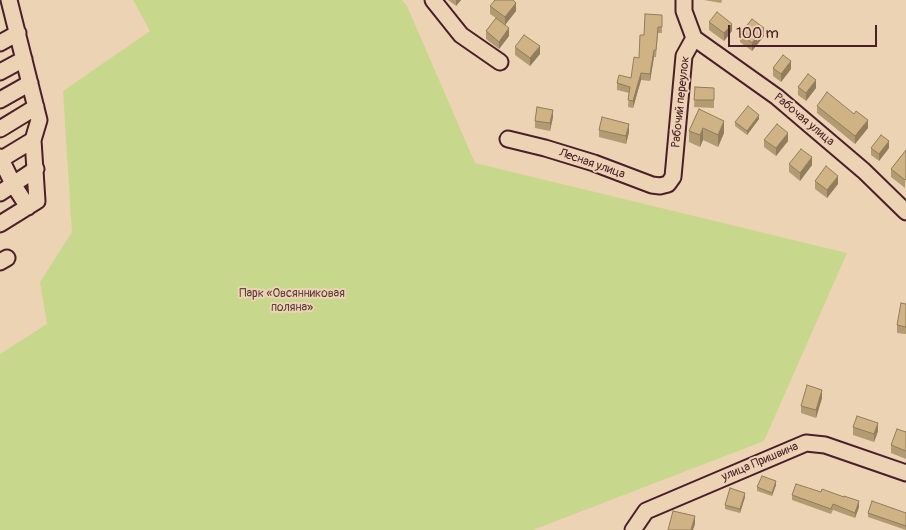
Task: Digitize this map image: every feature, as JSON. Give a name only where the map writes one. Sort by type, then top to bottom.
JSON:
[{"type":"street","points":[[433,0],[461,35],[500,62]]},
{"type":"street","points":[[684,0],[684,11],[694,38]]},
{"type":"street","points":[[0,224],[37,201],[33,140],[39,120],[18,33],[7,8]]},
{"type":"street","points":[[0,43],[18,33]]},
{"type":"street","name":"Рабочий переулок","points":[[673,177],[684,56],[694,38]]},
{"type":"street","name":"Рабочая улица","points":[[694,38],[777,97],[864,171],[906,212]]},
{"type":"street","points":[[0,72],[24,59]]},
{"type":"street","points":[[0,100],[30,83]]},
{"type":"street","points":[[0,128],[36,107]]},
{"type":"street","name":"Лесная улица","points":[[508,139],[594,163],[660,186],[668,184],[673,177]]},
{"type":"street","points":[[28,207],[0,159],[33,140]]},
{"type":"street","points":[[0,192],[36,169]]},
{"type":"street","name":"улица Пришвина","points":[[633,530],[646,510],[806,442],[824,445],[906,473]]},
{"type":"green space","name":"Парк «Овсянниковая поляна»","points":[[133,0],[402,0],[407,6],[475,163],[847,253],[764,441],[533,530],[0,530],[0,354],[47,324],[40,282],[72,232],[63,91],[150,31]]},
{"type":"building","points":[[495,0],[513,0],[516,3],[505,17],[490,6]]},
{"type":"building","points":[[717,12],[732,24],[724,33],[709,22]]},
{"type":"building","points":[[645,14],[662,15],[662,27],[658,27],[656,50],[654,50],[650,74],[641,73],[633,101],[628,100],[630,87],[617,83],[619,75],[631,78],[634,57],[639,58],[640,35],[644,35]]},
{"type":"building","points":[[496,18],[509,28],[499,42],[486,31]]},
{"type":"building","points":[[752,19],[764,28],[752,43],[740,34]]},
{"type":"building","points":[[524,35],[540,46],[530,58],[515,47]]},
{"type":"building","points":[[783,55],[791,61],[781,74],[773,68]]},
{"type":"building","points":[[808,74],[816,80],[806,93],[798,87]]},
{"type":"building","points":[[695,87],[714,88],[714,100],[694,100]]},
{"type":"building","points":[[827,92],[854,114],[856,111],[868,120],[855,136],[817,106]]},
{"type":"building","points":[[748,106],[759,115],[747,131],[735,122]]},
{"type":"building","points":[[537,107],[553,110],[550,123],[535,121]]},
{"type":"building","points":[[699,109],[724,121],[718,135],[703,128],[700,135],[689,131]]},
{"type":"building","points":[[602,117],[629,124],[626,136],[599,130]]},
{"type":"building","points":[[777,124],[788,133],[776,148],[764,140]]},
{"type":"building","points":[[881,135],[889,141],[879,154],[871,148]]},
{"type":"building","points":[[801,149],[812,157],[800,173],[789,164]]},
{"type":"building","points":[[906,150],[906,179],[905,180],[891,169]]},
{"type":"building","points":[[826,166],[838,176],[827,190],[815,181]]},
{"type":"building","points":[[901,303],[906,304],[906,327],[897,325]]},
{"type":"building","points":[[807,385],[822,390],[816,410],[801,406]]},
{"type":"building","points":[[857,416],[878,423],[874,434],[853,427]]},
{"type":"building","points":[[897,429],[906,432],[906,451],[891,445]]},
{"type":"building","points":[[762,476],[776,481],[772,493],[757,487]]},
{"type":"building","points":[[796,484],[821,492],[822,489],[859,501],[855,513],[833,504],[831,509],[792,495]]},
{"type":"building","points":[[730,488],[745,493],[740,509],[725,505]]},
{"type":"building","points":[[872,501],[906,513],[906,526],[868,513]]},
{"type":"building","points":[[673,511],[695,516],[691,530],[668,530]]}]
